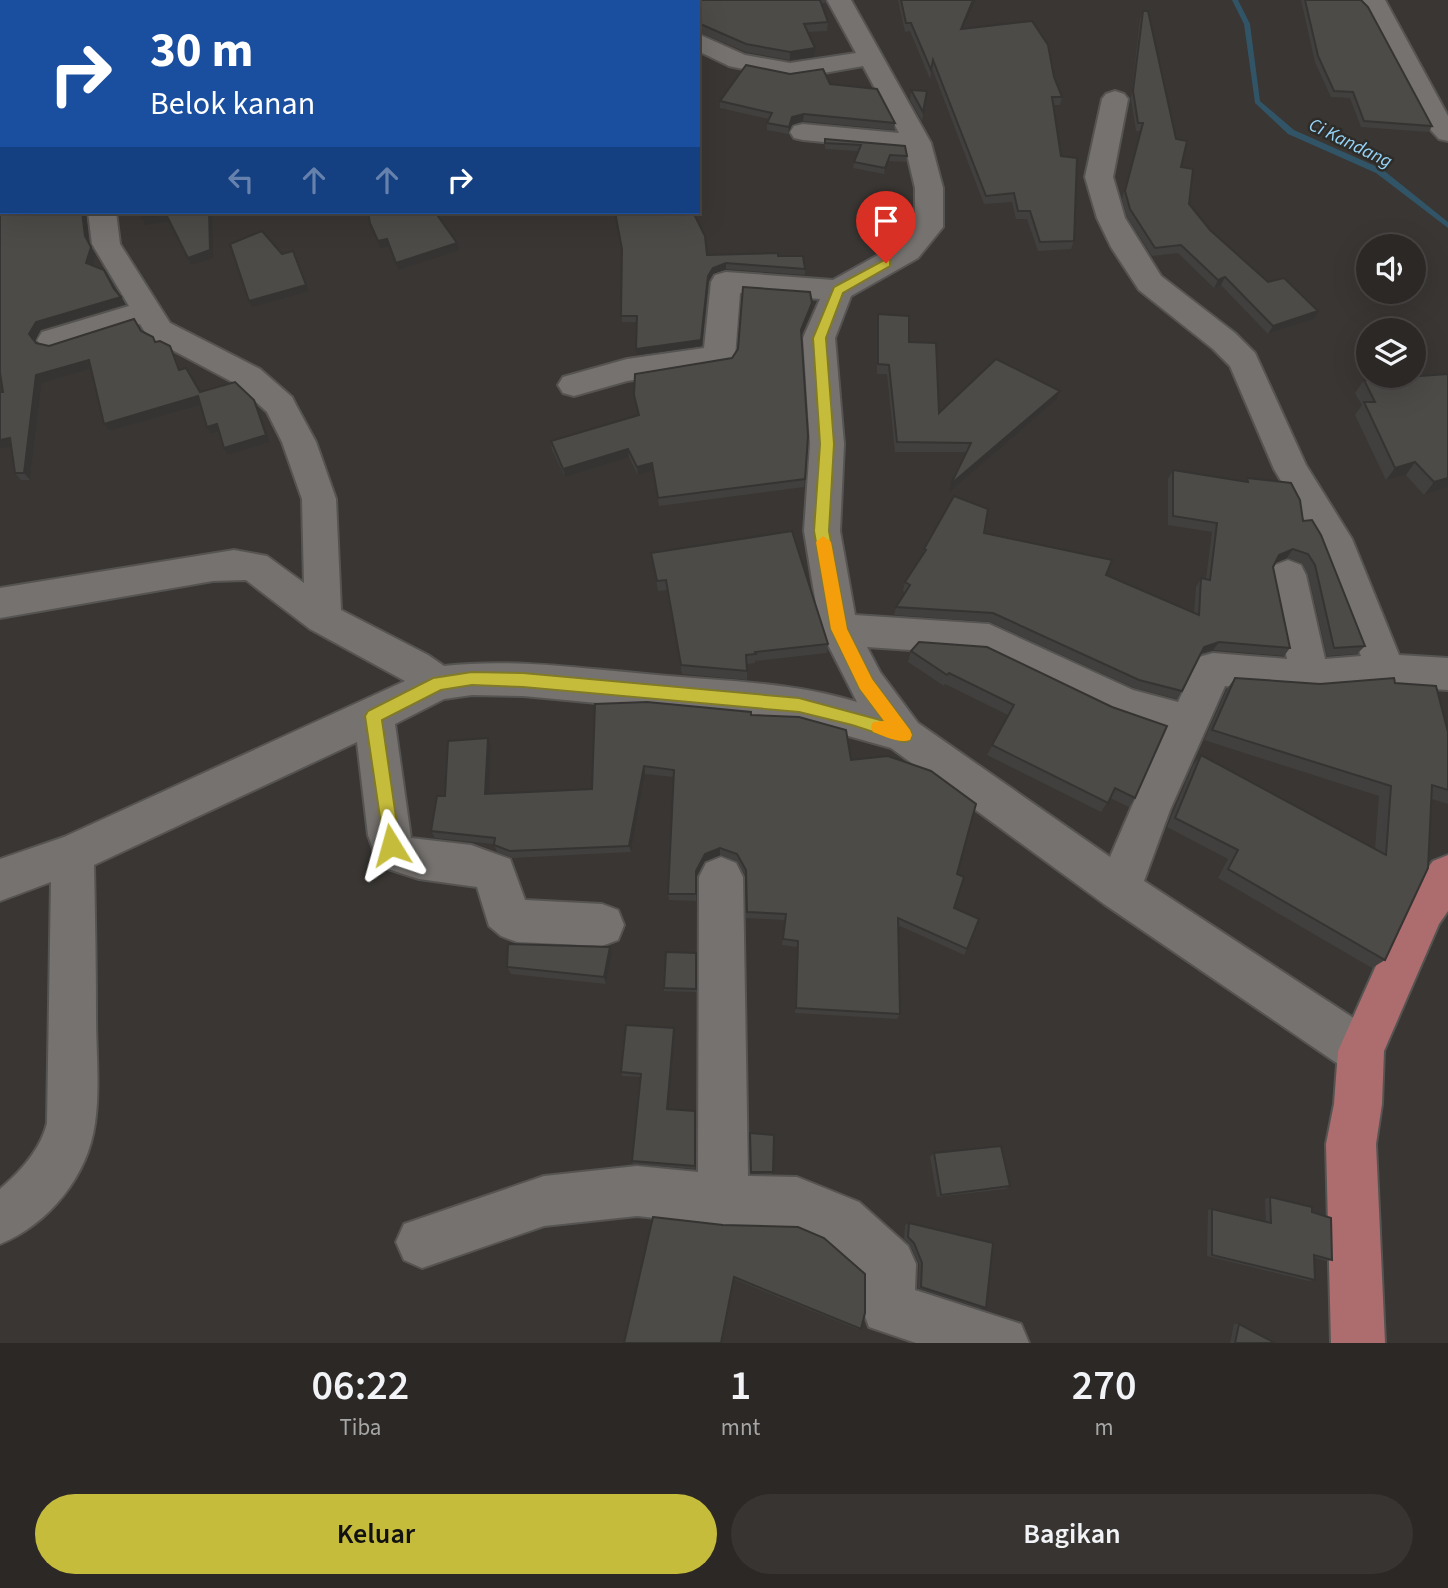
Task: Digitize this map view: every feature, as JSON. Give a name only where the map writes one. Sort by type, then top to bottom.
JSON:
[{"type":"main road","points":[[1358,1343],[1351,1144],[1358,1104],[1361,1051],[1423,909],[1448,875]]},
{"type":"street","points":[[574,384],[627,370],[719,357],[726,282],[851,283],[908,251],[929,227],[929,188],[918,143],[839,0]]},
{"type":"street","points":[[1373,0],[1440,126],[1448,133]]},
{"type":"street","points":[[700,42],[738,61],[790,71],[869,58]]},
{"type":"street","points":[[1115,99],[1099,177],[1111,218],[1150,283],[1224,341],[1244,362],[1291,469],[1334,539],[1386,670]]},
{"type":"street","points":[[803,132],[918,143]]},
{"type":"street","points":[[102,214],[106,244],[159,330],[249,377],[280,405],[299,442],[319,499],[323,618]]},
{"type":"street","points":[[851,283],[820,338],[827,444],[822,531],[839,629],[866,684],[904,735]]},
{"type":"street","points":[[53,340],[146,311]]},
{"type":"street","points":[[0,603],[234,564],[254,566],[323,618],[414,666],[439,683]]},
{"type":"street","points":[[1288,575],[1310,677]]},
{"type":"street","points":[[839,629],[989,640],[1121,704],[1158,716],[1190,721]]},
{"type":"street","points":[[1119,889],[1149,810],[1213,669],[1310,677],[1386,670],[1448,674]]},
{"type":"street","points":[[0,880],[72,854],[374,716],[439,683],[472,679],[523,680],[799,705],[904,735],[1119,889],[1361,1051]]},
{"type":"street","points":[[374,716],[389,835],[394,852],[416,859],[476,866],[495,873],[505,911],[517,921],[602,925]]},
{"type":"street","points":[[0,1219],[12,1213],[31,1195],[51,1169],[69,1135],[73,1069],[72,854]]},
{"type":"street","points":[[721,877],[723,1200]]},
{"type":"street","points":[[422,1242],[544,1201],[637,1191],[723,1200],[797,1202],[841,1220],[890,1264],[888,1308],[1002,1343]]},
{"type":"building","points":[[700,0],[820,0],[828,22],[804,24],[815,48],[790,52],[746,44],[700,24]]},
{"type":"building","points":[[901,0],[973,0],[961,29],[1032,21],[1048,45],[1054,77],[1062,97],[1052,97],[1061,156],[1077,158],[1074,241],[1040,242],[1030,211],[1018,211],[1014,193],[986,196],[933,60],[931,70],[911,23],[906,23]]},
{"type":"building","points":[[1305,0],[1361,0],[1368,7],[1432,126],[1364,121],[1353,92],[1334,91],[1318,56]]},
{"type":"building","points":[[1143,11],[1148,11],[1176,139],[1187,141],[1181,167],[1193,169],[1189,204],[1210,230],[1268,282],[1284,278],[1318,311],[1273,326],[1225,277],[1218,280],[1181,245],[1155,248],[1130,209],[1125,191],[1143,123],[1138,123],[1133,91]]},
{"type":"building","points":[[746,65],[790,74],[823,69],[830,84],[877,89],[895,123],[804,114],[792,117],[789,127],[767,123],[772,113],[720,101]]},
{"type":"building","points":[[911,90],[927,91],[923,112]]},
{"type":"building","points":[[825,139],[905,146],[907,156],[890,155],[885,168],[854,162],[861,145],[825,143]]},
{"type":"building","points":[[0,214],[82,214],[85,236],[91,247],[86,263],[104,270],[121,297],[36,322],[29,334],[36,343],[49,346],[134,319],[141,331],[153,337],[155,342],[160,341],[170,346],[179,370],[186,368],[200,392],[235,382],[254,400],[266,435],[224,448],[217,424],[207,427],[198,396],[104,424],[89,360],[36,375],[24,473],[15,473],[10,438],[0,440],[0,392],[3,392],[0,373]]},
{"type":"building","points":[[143,214],[166,214],[142,217]]},
{"type":"building","points":[[166,214],[209,214],[210,250],[188,258]]},
{"type":"building","points":[[368,214],[436,214],[457,243],[396,263],[387,239],[378,241]]},
{"type":"building","points":[[615,214],[694,214],[705,236],[707,255],[778,253],[778,256],[803,256],[805,269],[726,263],[713,268],[708,276],[701,340],[636,349],[637,316],[621,316],[622,249]]},
{"type":"building","points":[[262,231],[282,254],[293,251],[306,285],[249,301],[230,244]]},
{"type":"building","points":[[743,287],[810,292],[812,303],[801,330],[808,436],[805,479],[658,498],[652,463],[637,467],[628,449],[563,469],[551,441],[639,415],[634,395],[635,374],[732,358],[738,349]]},
{"type":"building","points":[[878,314],[909,316],[909,342],[936,343],[939,413],[996,359],[1060,391],[951,484],[971,443],[897,442],[889,365],[878,364]]},
{"type":"building","points":[[1448,374],[1448,478],[1434,482],[1415,462],[1395,468],[1364,402],[1375,402],[1368,388],[1426,388],[1426,376]]},
{"type":"building","points":[[1173,470],[1248,482],[1247,478],[1291,483],[1300,500],[1303,521],[1312,520],[1321,535],[1365,646],[1334,648],[1315,565],[1308,554],[1293,549],[1279,555],[1273,567],[1290,648],[1219,642],[1204,647],[1182,691],[1139,680],[993,613],[896,607],[910,585],[905,582],[926,550],[924,549],[954,496],[988,509],[984,533],[1112,560],[1106,575],[1199,615],[1201,578],[1210,580],[1217,523],[1173,516]]},
{"type":"building","points":[[792,531],[828,644],[746,655],[747,671],[681,665],[666,580],[657,581],[651,553]]},
{"type":"building","points":[[919,642],[987,647],[1112,707],[1167,726],[1135,798],[1115,788],[1108,803],[992,745],[1014,705],[949,673],[947,675],[911,651]]},
{"type":"building","points":[[1235,678],[1320,684],[1394,678],[1395,683],[1436,686],[1448,732],[1448,790],[1432,785],[1428,868],[1385,960],[1228,869],[1238,850],[1175,818],[1201,755],[1386,855],[1391,786],[1212,730]]},
{"type":"building","points":[[647,702],[751,712],[751,715],[799,717],[846,730],[851,760],[888,756],[931,771],[976,804],[957,874],[964,877],[954,908],[979,919],[967,949],[898,918],[900,1014],[796,1008],[798,941],[783,939],[786,914],[747,912],[746,870],[737,854],[720,848],[705,854],[696,871],[696,894],[668,894],[674,770],[644,766],[629,846],[510,851],[494,845],[495,838],[431,831],[437,796],[445,796],[448,741],[488,738],[485,794],[592,789],[595,704]]},
{"type":"building","points":[[508,944],[610,947],[604,977],[507,967]]},
{"type":"building","points":[[666,952],[696,953],[696,989],[664,988]]},
{"type":"building","points":[[626,1025],[674,1028],[667,1109],[695,1111],[695,1166],[632,1161],[641,1074],[621,1072]]},
{"type":"building","points":[[750,1133],[774,1135],[773,1172],[751,1172]]},
{"type":"building","points":[[1001,1146],[1010,1186],[941,1195],[934,1153]]},
{"type":"building","points":[[1270,1197],[1312,1207],[1312,1212],[1331,1218],[1332,1260],[1314,1255],[1315,1280],[1212,1255],[1212,1209],[1271,1223]]},
{"type":"building","points":[[653,1217],[723,1225],[798,1227],[824,1238],[865,1274],[865,1313],[861,1329],[734,1277],[721,1343],[624,1343]]},
{"type":"building","points":[[909,1223],[993,1243],[986,1308],[921,1287],[922,1263],[914,1243],[908,1237]]},
{"type":"building","points":[[1239,1324],[1275,1343],[1235,1343]]},
{"type":"waterway","name":"Ci Kandang","points":[[1235,0],[1247,24],[1257,102],[1291,132],[1379,171],[1448,226]]},
{"type":"slow traffic","points":[[823,542],[839,629],[866,684],[904,735],[879,727]]},
{"type":"route","points":[[391,845],[374,716],[439,683],[472,679],[523,680],[799,705],[904,735],[866,684],[839,629],[822,531],[827,444],[820,338],[838,290],[886,263]]}]
